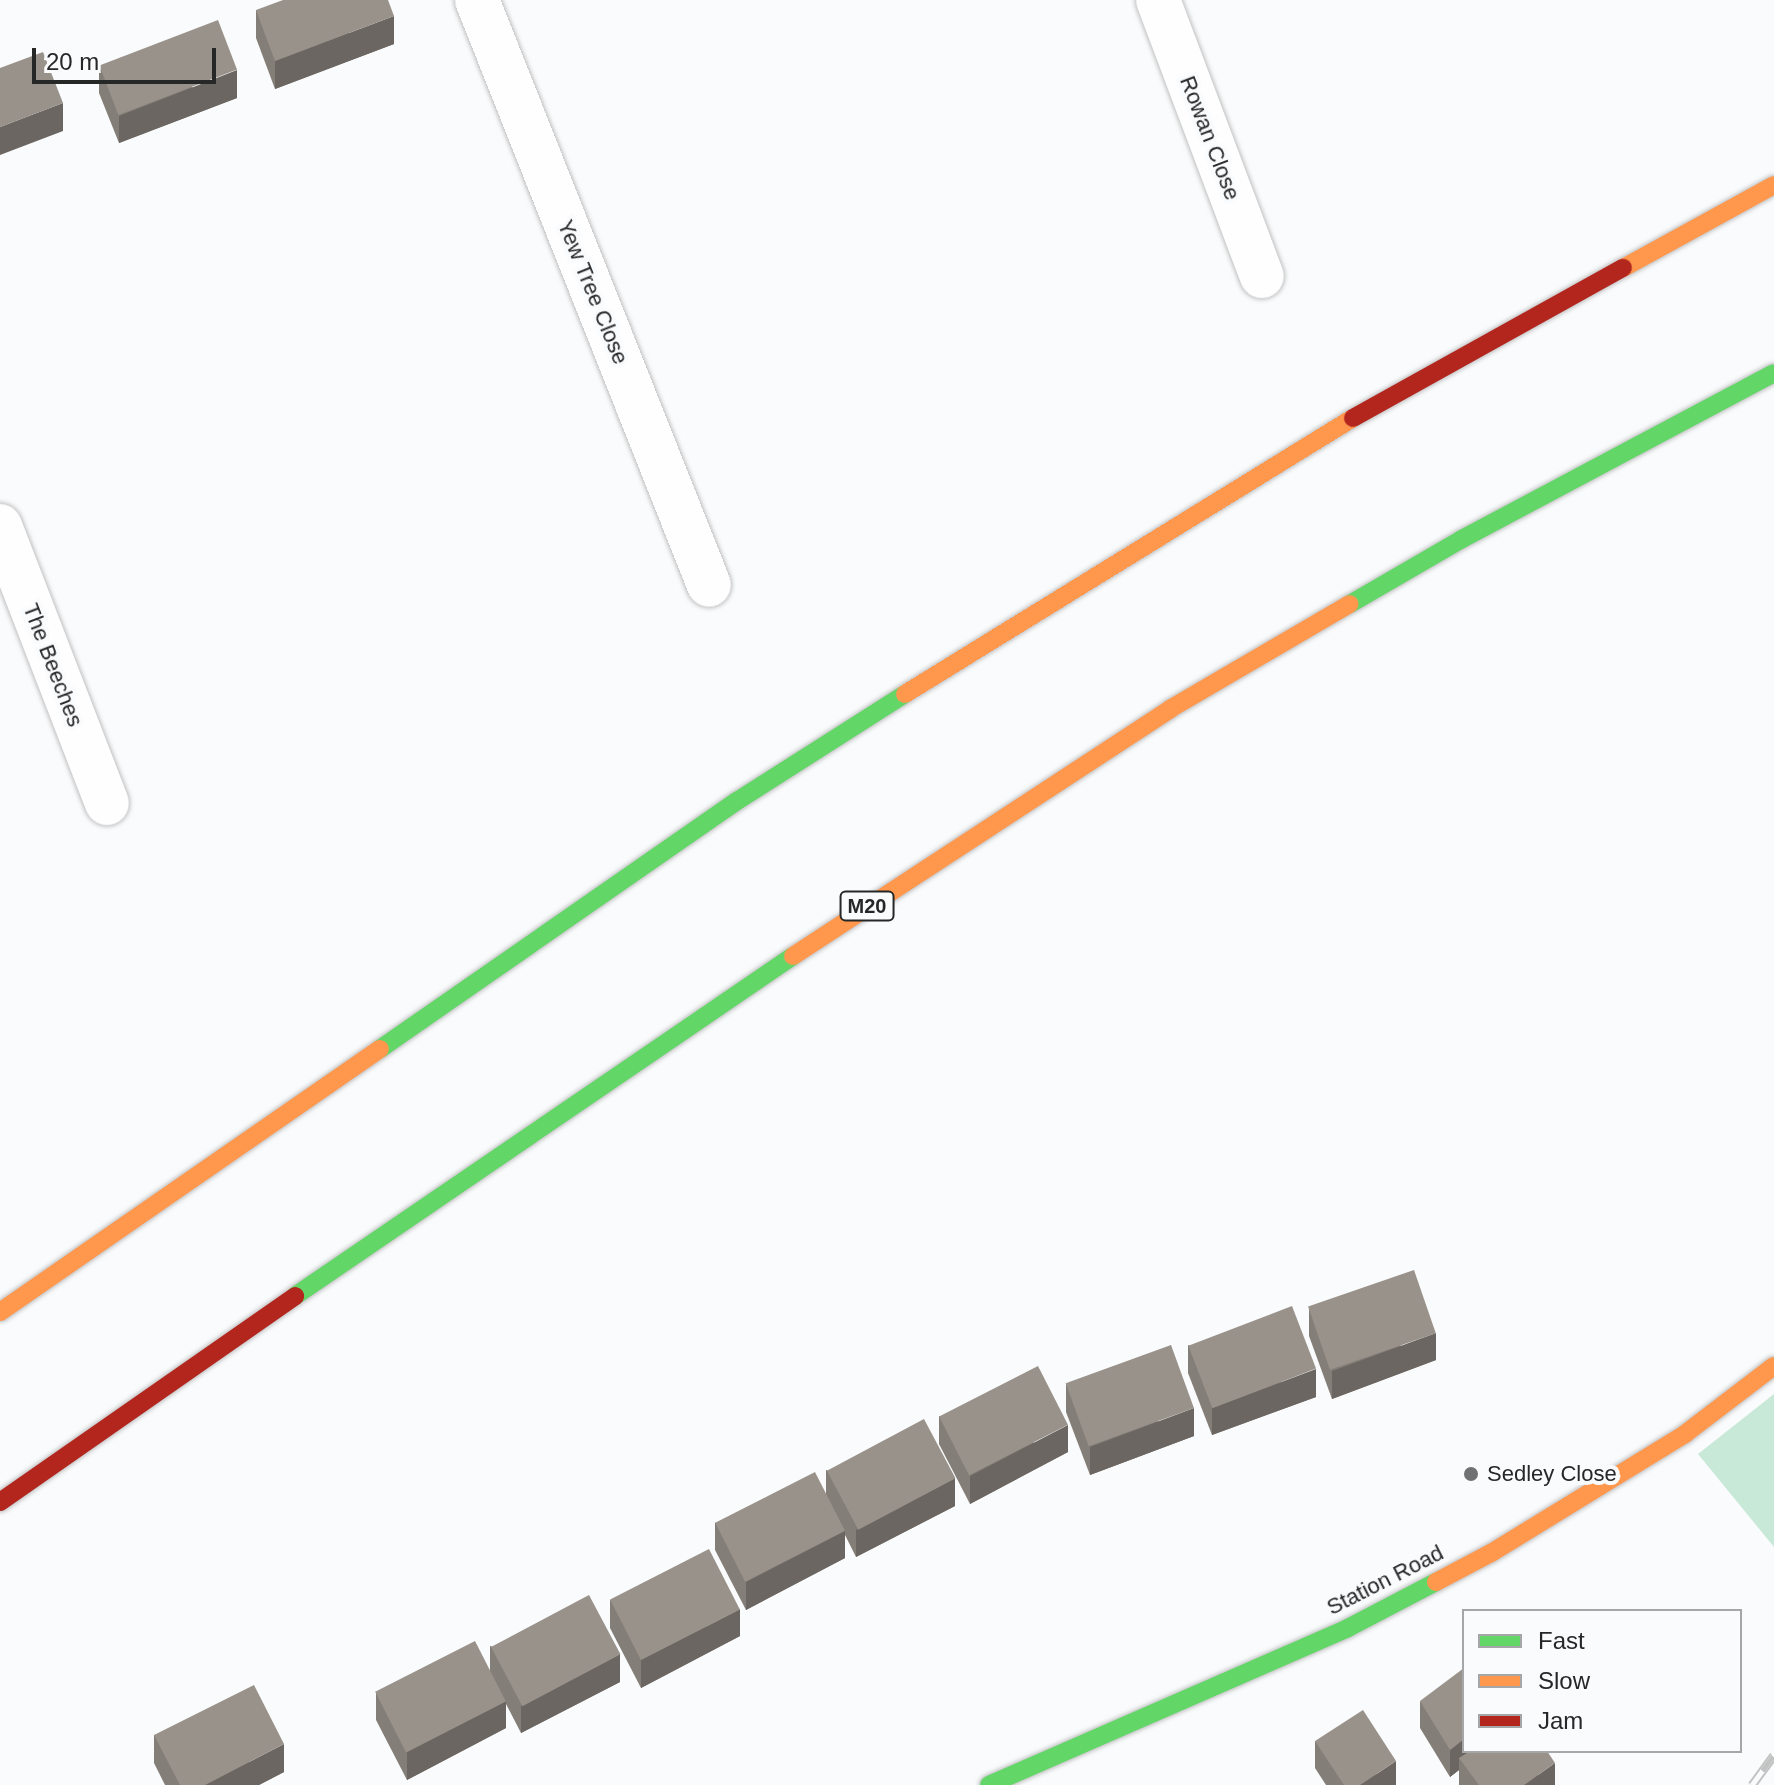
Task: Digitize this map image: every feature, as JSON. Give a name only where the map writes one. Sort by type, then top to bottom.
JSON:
[{"type":"main road","points":[[0,1312],[737,801],[992,639],[1378,403],[1774,185]]},
{"type":"main road","name":"M20","points":[[0,1502],[539,1126],[964,841],[1170,709],[1462,539],[1774,373]]},
{"type":"main road","name":"Station Road","points":[[989,1785],[1346,1629],[1491,1553],[1685,1434],[1774,1366]]},
{"type":"street","name":"Yew Tree Close","points":[[477,0],[709,585]]},
{"type":"street","name":"Rowan Close","points":[[1158,0],[1262,276]]},
{"type":"street","name":"The Beeches","points":[[0,526],[107,803]]},
{"type":"green space","points":[[1774,1394],[1774,1547],[1698,1454]]},
{"type":"building","points":[[283,0],[388,0],[394,16],[275,61],[256,10]]},
{"type":"building","points":[[218,20],[237,69],[118,115],[99,66]]},
{"type":"building","points":[[43,52],[63,103],[0,127],[0,68]]},
{"type":"building","points":[[1414,1270],[1436,1333],[1330,1370],[1308,1306]]},
{"type":"building","points":[[1292,1306],[1316,1369],[1212,1408],[1188,1346]]},
{"type":"building","points":[[1171,1345],[1194,1408],[1089,1446],[1066,1383]]},
{"type":"building","points":[[1038,1366],[1068,1425],[969,1475],[939,1416]]},
{"type":"building","points":[[924,1419],[955,1478],[858,1530],[827,1471]]},
{"type":"building","points":[[815,1472],[845,1531],[745,1582],[715,1523]]},
{"type":"building","points":[[709,1549],[740,1610],[641,1660],[610,1599]]},
{"type":"building","points":[[589,1595],[620,1654],[522,1706],[491,1647]]},
{"type":"building","points":[[475,1641],[506,1702],[406,1752],[375,1692]]},
{"type":"building","points":[[1462,1670],[1462,1741],[1450,1750],[1420,1701]]},
{"type":"building","points":[[254,1685],[284,1744],[205,1785],[180,1785],[154,1735]]},
{"type":"building","points":[[1363,1710],[1396,1761],[1360,1785],[1344,1785],[1315,1741]]},
{"type":"building","points":[[1467,1753],[1548,1753],[1555,1763],[1524,1785],[1479,1785],[1459,1758]]},
{"type":"railway","points":[[1752,1785],[1774,1755]]},
{"type":"traffic: fast","points":[[1350,604],[1462,539],[1774,373]]},
{"type":"traffic: fast","points":[[380,1049],[737,801],[905,694]]},
{"type":"traffic: fast","points":[[295,1296],[793,956]]},
{"type":"traffic: fast","points":[[989,1785],[1346,1629],[1436,1582]]},
{"type":"traffic: slow","points":[[1623,268],[1774,185]]},
{"type":"traffic: slow","points":[[905,694],[1353,418]]},
{"type":"traffic: slow","points":[[793,956],[1170,709],[1350,604]]},
{"type":"traffic: slow","points":[[0,1312],[380,1049]]},
{"type":"traffic: slow","points":[[1436,1582],[1491,1553],[1685,1434],[1774,1366]]},
{"type":"traffic: jam","points":[[1353,418],[1623,268]]},
{"type":"traffic: jam","points":[[0,1502],[295,1296]]},
{"type":"place","name":"Sedley Close","points":[[1471,1474]]}]
